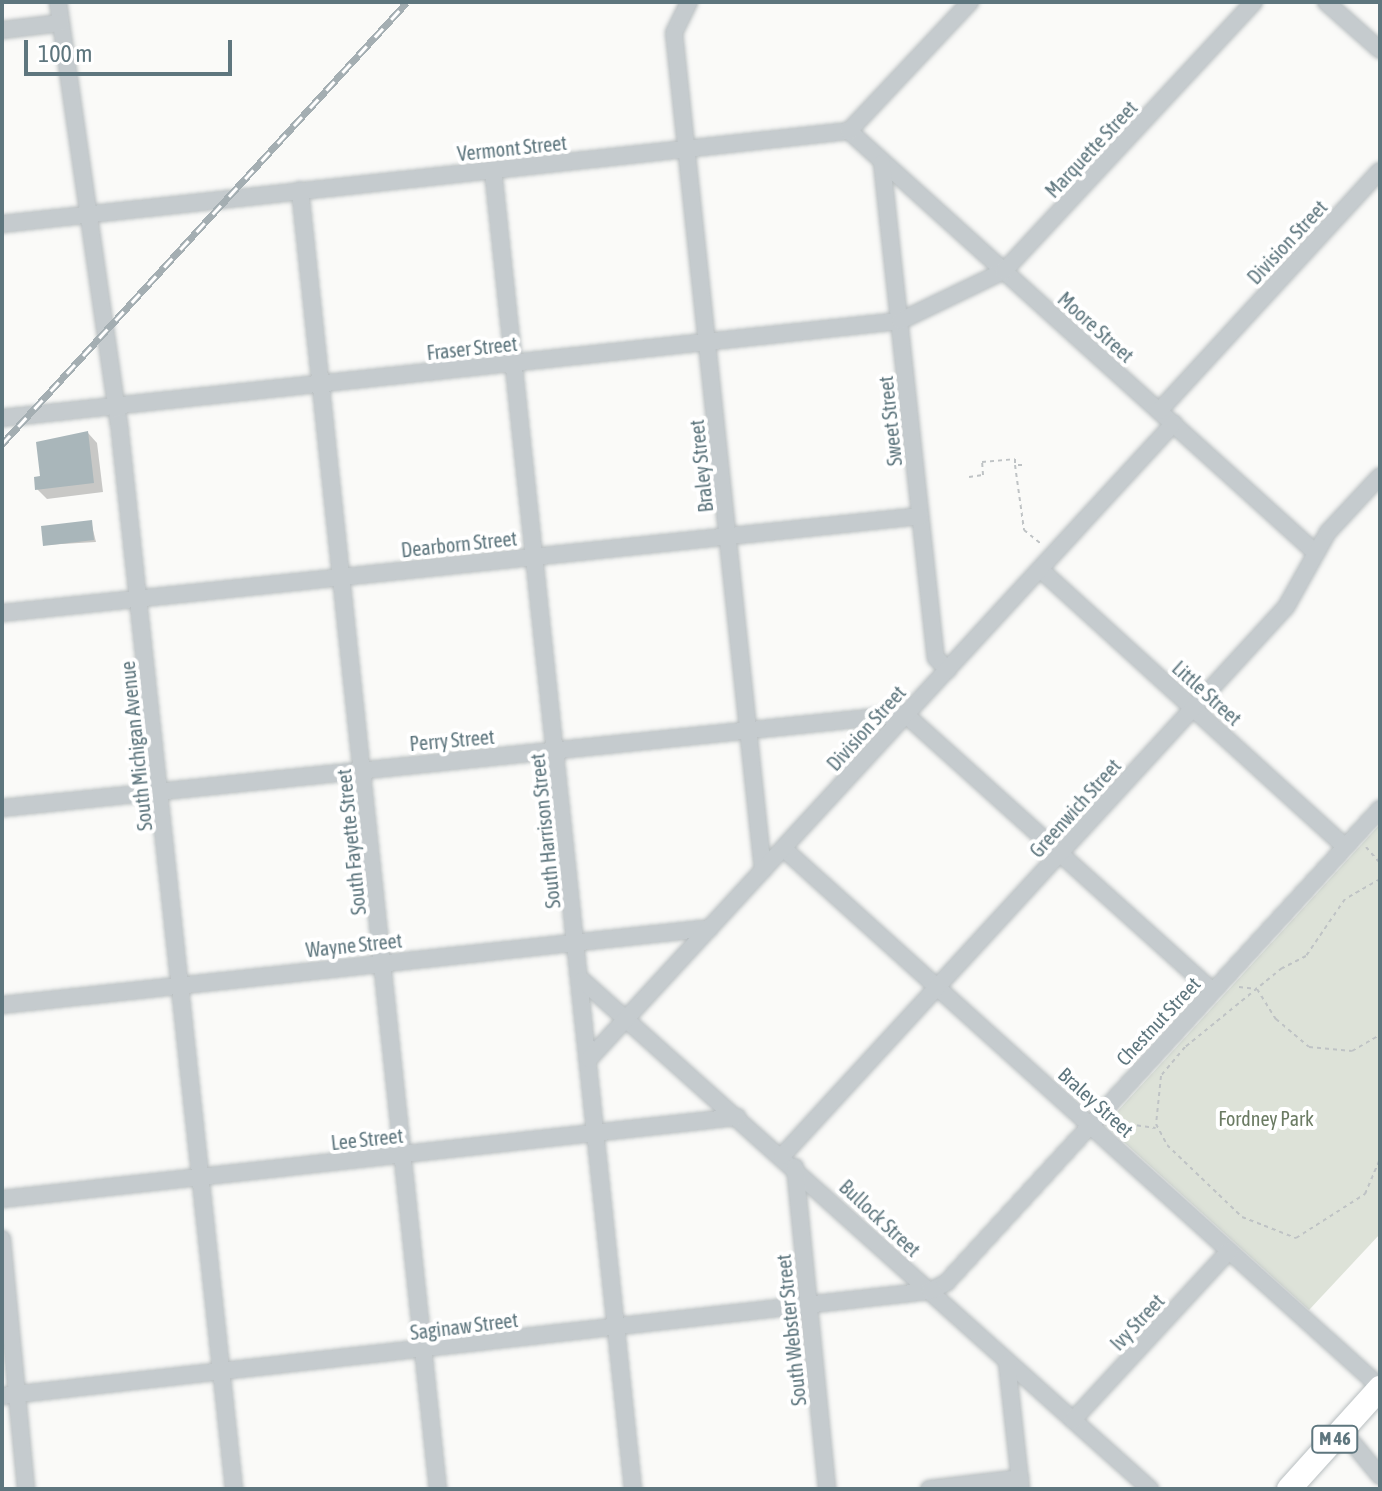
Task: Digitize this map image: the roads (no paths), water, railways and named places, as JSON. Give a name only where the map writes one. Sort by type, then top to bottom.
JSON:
[{"type":"highway","name":"M 46","points":[[1289,1489],[1380,1388]]},
{"type":"street","name":"South Michigan Avenue","points":[[58,2],[86,215],[117,406],[140,598],[234,1489]]},
{"type":"street","name":"Braley Street","points":[[689,2],[674,33],[676,58],[763,870]]},
{"type":"street","points":[[849,131],[970,2]]},
{"type":"street","name":"Marquette Street","points":[[941,300],[1004,271],[1254,2]]},
{"type":"street","points":[[1326,2],[1380,50]]},
{"type":"street","points":[[2,30],[61,23]]},
{"type":"street","name":"Vermont Street","points":[[2,224],[300,190],[686,152],[849,131]]},
{"type":"street","name":"Moore Street","points":[[849,131],[1316,553]]},
{"type":"street","name":"Sweet Street","points":[[882,163],[936,658],[948,670]]},
{"type":"street","name":"South Harrison Street","points":[[493,170],[582,980],[633,1489]]},
{"type":"street","name":"Division Street","points":[[1159,411],[1380,171]]},
{"type":"street","name":"South Fayette Street","points":[[300,190],[364,769],[438,1489]]},
{"type":"street","name":"Fraser Street","points":[[2,418],[900,321],[941,300]]},
{"type":"street","name":"Division Street","points":[[589,1059],[1174,423]]},
{"type":"street","name":"Greenwich Street","points":[[788,1162],[937,988],[1299,591],[1316,553],[1380,476]]},
{"type":"street","name":"Dearborn Street","points":[[2,613],[920,516]]},
{"type":"street","name":"Little Street","points":[[1041,570],[1351,846]]},
{"type":"street","points":[[905,714],[1213,991]]},
{"type":"street","name":"Perry Street","points":[[2,808],[161,789],[905,714]]},
{"type":"street","name":"Chestnut Street","points":[[930,1291],[946,1283],[1213,991],[1351,846],[1380,809]]},
{"type":"street","name":"Braley Street","points":[[784,849],[1380,1388]]},
{"type":"street","name":"Wayne Street","points":[[2,1005],[710,928]]},
{"type":"street","name":"Bullock Street","points":[[582,980],[1150,1489]]},
{"type":"street","name":"Lee Street","points":[[2,1199],[737,1117]]},
{"type":"street","name":"South Webster Street","points":[[788,1162],[809,1306],[827,1489]]},
{"type":"street","points":[[2,1239],[9,1395],[26,1489]]},
{"type":"street","name":"Ivy Street","points":[[1073,1420],[1229,1251]]},
{"type":"street","name":"Saginaw Street","points":[[9,1395],[425,1351],[930,1291]]},
{"type":"street","points":[[929,1489],[1020,1484],[1007,1363]]},
{"type":"street","points":[[1342,1430],[1380,1476]]},
{"type":"railway","points":[[2,444],[407,2]]},
{"type":"park label","name":"Fordney Park","points":[[1266,1118]]}]
